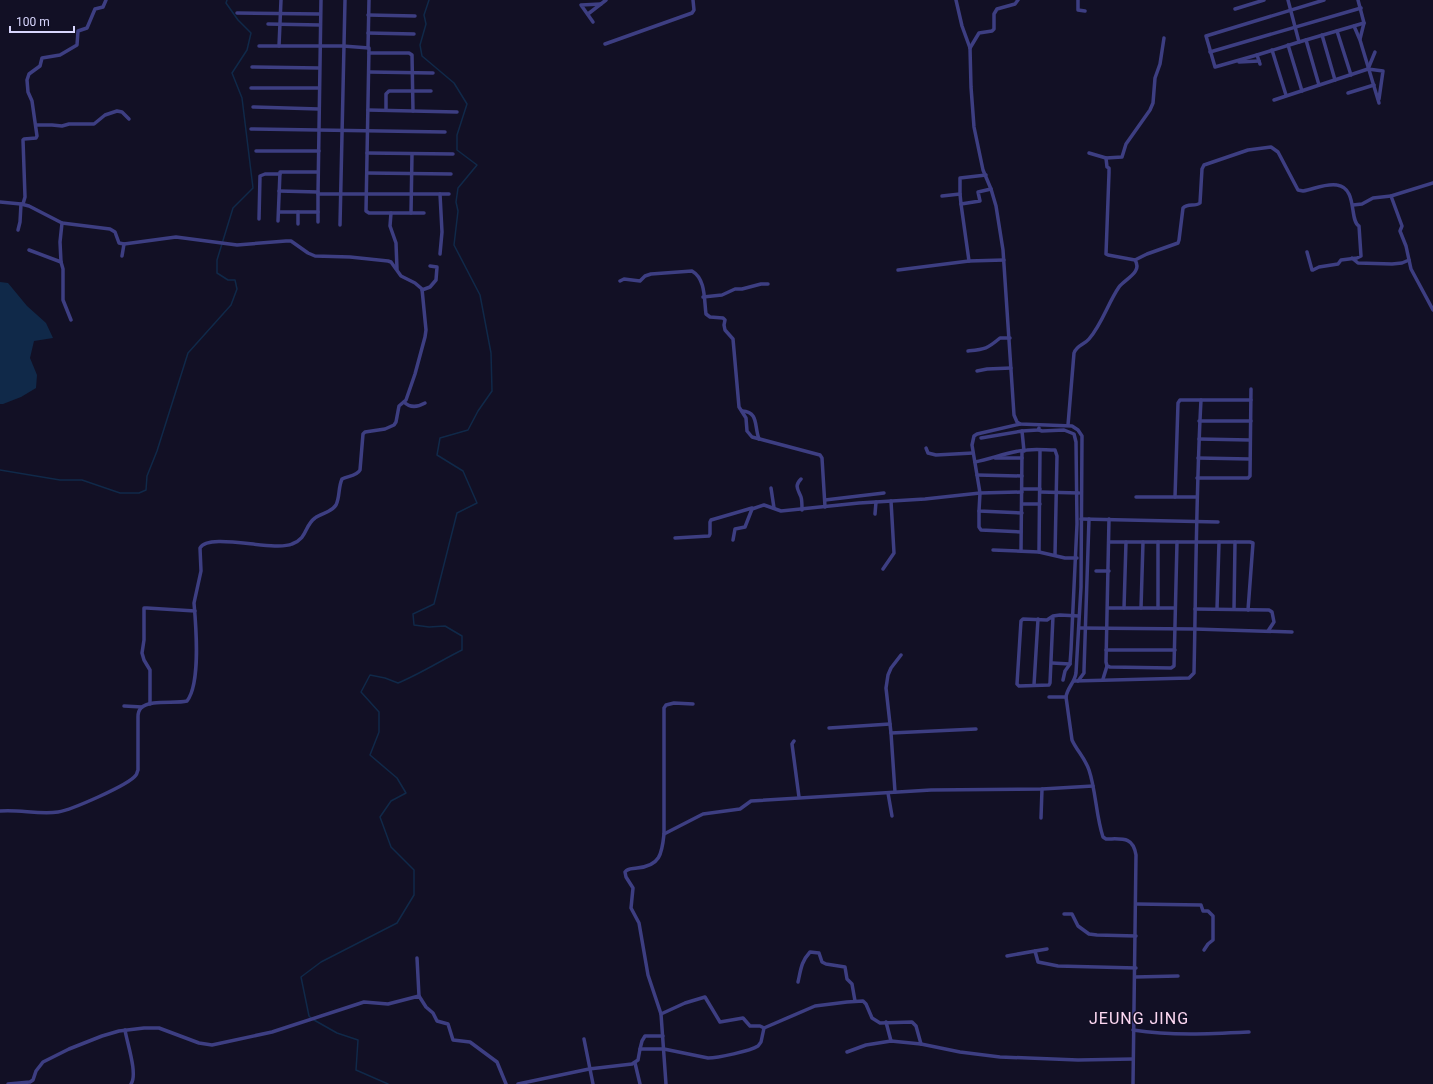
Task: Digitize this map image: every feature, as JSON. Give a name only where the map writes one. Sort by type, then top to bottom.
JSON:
[{"type":"street","points":[[18,230],[22,204],[25,197],[23,140],[37,137],[32,101],[27,85],[29,74],[40,66],[42,58],[60,55],[77,44],[78,31],[87,28],[95,9],[103,7],[106,0]]},
{"type":"street","points":[[279,46],[281,0]]},
{"type":"street","points":[[318,222],[321,0]]},
{"type":"street","points":[[340,225],[345,0]]},
{"type":"street","points":[[368,0],[369,72],[366,209],[367,212],[424,214]]},
{"type":"street","points":[[588,14],[606,0]]},
{"type":"street","points":[[605,44],[692,13],[694,10],[693,0]]},
{"type":"street","points":[[956,0],[962,26],[970,48],[970,87],[974,127],[983,170],[992,189],[1004,260],[1014,415],[1017,422],[1020,424]]},
{"type":"street","points":[[970,48],[980,33],[992,31],[994,29],[994,14],[997,9],[1015,4],[1018,0]]},
{"type":"street","points":[[1078,0],[1078,10],[1085,11]]},
{"type":"street","points":[[1235,9],[1264,0]]},
{"type":"street","points":[[1288,0],[1299,42]]},
{"type":"street","points":[[1324,0],[1208,35],[1206,38],[1215,68],[1364,23]]},
{"type":"street","points":[[1358,0],[1364,23],[1360,40]]},
{"type":"street","points":[[593,22],[581,5],[601,4]]},
{"type":"street","points":[[1210,52],[1360,8]]},
{"type":"street","points":[[238,13],[320,14]]},
{"type":"street","points":[[368,15],[415,16]]},
{"type":"street","points":[[268,24],[320,25]]},
{"type":"street","points":[[1274,100],[1368,69],[1383,72],[1379,102],[1368,69],[1360,40],[1354,26]]},
{"type":"street","points":[[1337,31],[1351,75]]},
{"type":"street","points":[[368,33],[414,34]]},
{"type":"street","points":[[1322,35],[1335,80]]},
{"type":"street","points":[[1089,153],[1106,158],[1122,157],[1126,144],[1150,110],[1153,103],[1155,78],[1160,64],[1164,38]]},
{"type":"street","points":[[1306,40],[1319,85]]},
{"type":"street","points":[[1288,45],[1302,91]]},
{"type":"street","points":[[260,46],[343,46],[368,48]]},
{"type":"street","points":[[1272,50],[1286,95]]},
{"type":"street","points":[[1368,69],[1375,52]]},
{"type":"street","points":[[369,53],[411,54],[413,56],[413,111]]},
{"type":"street","points":[[1234,63],[1259,63],[1257,55]]},
{"type":"street","points":[[252,67],[319,68]]},
{"type":"street","points":[[369,72],[433,73]]},
{"type":"street","points":[[1348,93],[1374,85]]},
{"type":"street","points":[[251,88],[319,88]]},
{"type":"street","points":[[386,110],[388,92],[430,91]]},
{"type":"street","points":[[253,107],[319,109]]},
{"type":"street","points":[[368,110],[457,112]]},
{"type":"street","points":[[36,125],[59,126],[69,124],[94,124],[105,116],[117,111],[122,112],[129,119]]},
{"type":"street","points":[[251,129],[445,132]]},
{"type":"street","points":[[1106,158],[1106,166],[1109,168],[1106,254],[1108,255],[1136,260],[1147,254],[1178,243],[1182,209],[1187,205],[1197,205],[1200,203],[1202,169],[1204,165],[1248,150],[1271,147],[1278,152],[1298,190],[1303,191],[1331,185],[1341,186],[1347,191],[1353,205],[1356,224],[1359,226],[1362,254],[1360,257],[1341,260],[1338,264],[1319,267],[1312,270],[1307,252]]},
{"type":"street","points":[[256,151],[319,151]]},
{"type":"street","points":[[367,153],[453,154]]},
{"type":"street","points":[[411,213],[412,154]]},
{"type":"street","points":[[260,220],[260,176],[264,174],[280,174],[282,171],[318,172]]},
{"type":"street","points":[[278,221],[280,174]]},
{"type":"street","points":[[367,174],[451,174]]},
{"type":"street","points":[[969,261],[961,204],[960,178],[986,175]]},
{"type":"street","points":[[1353,205],[1362,204],[1373,198],[1390,196],[1433,184]]},
{"type":"street","points":[[961,204],[980,201],[978,192],[992,189]]},
{"type":"street","points":[[279,191],[341,194],[449,194]]},
{"type":"street","points":[[440,194],[442,232],[440,254]]},
{"type":"street","points":[[942,196],[960,194]]},
{"type":"street","points":[[1390,196],[1402,226],[1400,231],[1406,246],[1411,269],[1433,310]]},
{"type":"street","points":[[0,202],[22,204],[62,223],[110,229],[115,232],[119,243],[124,244],[176,237],[237,245],[291,241],[311,255],[388,261],[391,262],[401,276],[420,287],[422,290],[426,337],[415,374],[404,402],[399,406],[397,419],[394,425],[385,429],[365,432],[363,434],[359,472],[342,479],[338,502],[334,508],[315,518],[305,534],[297,542],[286,546],[207,542],[201,546],[200,580],[195,595],[196,676],[190,698],[184,702],[150,704],[142,707],[124,706]]},
{"type":"street","points":[[279,212],[318,212]]},
{"type":"street","points":[[298,212],[298,224]]},
{"type":"street","points":[[391,213],[390,226],[396,243],[397,270]]},
{"type":"street","points":[[62,223],[60,242],[61,262],[63,269],[63,300],[71,320]]},
{"type":"street","points":[[122,256],[124,244]]},
{"type":"street","points":[[29,250],[61,262]]},
{"type":"street","points":[[1352,258],[1358,262],[1392,264],[1402,263],[1409,260]]},
{"type":"street","points":[[898,270],[969,261],[1004,260]]},
{"type":"street","points":[[1068,425],[1075,349],[1090,337],[1120,286],[1135,272],[1137,265],[1136,260]]},
{"type":"street","points":[[422,290],[430,287],[436,280],[437,267],[430,266]]},
{"type":"street","points":[[620,281],[624,279],[640,281],[645,276],[651,274],[692,271],[697,274],[701,280],[706,314],[710,317],[724,318],[725,330],[733,339],[738,407],[746,418],[747,431],[752,437],[820,456],[822,458],[825,507]]},
{"type":"street","points":[[704,297],[722,295],[735,289],[742,290],[761,284],[768,284]]},
{"type":"street","points":[[968,351],[986,348],[995,344],[1000,338],[1010,338]]},
{"type":"street","points":[[976,372],[987,369],[1011,368]]},
{"type":"street","points":[[1197,478],[1248,478],[1250,473],[1251,389]]},
{"type":"street","points":[[1175,497],[1178,403],[1180,400],[1251,400]]},
{"type":"street","points":[[1076,681],[1103,679],[1189,678],[1192,677],[1194,673],[1197,542],[1196,497],[1200,400]]},
{"type":"street","points":[[404,402],[415,407],[425,403]]},
{"type":"street","points":[[741,412],[751,414],[754,417],[759,439]]},
{"type":"street","points":[[1200,421],[1251,421]]},
{"type":"street","points":[[1021,532],[980,530],[980,493],[973,453],[972,441],[974,436],[1020,424],[1068,425],[1075,428],[1082,436],[1081,563],[1076,681]]},
{"type":"street","points":[[1038,430],[1039,425]]},
{"type":"street","points":[[981,438],[1022,431],[1038,430],[1067,431],[1075,436],[1077,448],[1076,558],[1070,664],[1065,671],[1063,680]]},
{"type":"street","points":[[1021,551],[1022,431]]},
{"type":"street","points":[[1199,439],[1250,440]]},
{"type":"street","points":[[926,448],[928,453],[936,456],[973,453]]},
{"type":"street","points":[[1039,552],[1040,450]]},
{"type":"street","points":[[975,462],[1023,451],[1055,450],[1057,452],[1055,555]]},
{"type":"street","points":[[993,458],[1022,458]]},
{"type":"street","points":[[1198,458],[1250,459]]},
{"type":"street","points":[[977,475],[1022,476]]},
{"type":"street","points":[[801,479],[797,484],[797,488],[802,498],[802,510]]},
{"type":"street","points":[[771,488],[774,508]]},
{"type":"street","points":[[675,538],[709,536],[711,520],[764,505],[781,511],[980,493],[1040,491],[1056,493],[1082,493]]},
{"type":"street","points":[[825,500],[884,493]]},
{"type":"street","points":[[1136,497],[1196,497]]},
{"type":"street","points":[[883,569],[894,553],[891,501]]},
{"type":"street","points":[[875,514],[876,502]]},
{"type":"street","points":[[1022,504],[1040,504]]},
{"type":"street","points":[[733,540],[735,529],[745,527],[751,511],[755,507]]},
{"type":"street","points":[[980,511],[1022,513]]},
{"type":"street","points":[[1081,519],[1218,522]]},
{"type":"street","points":[[1089,519],[1084,673],[1068,689],[1066,697],[1072,740],[1089,770],[1103,837],[1106,839],[1127,840],[1133,844],[1135,848],[1136,968],[1133,1030],[1134,1084]]},
{"type":"street","points":[[1103,679],[1106,666],[1109,520]]},
{"type":"street","points":[[1109,542],[1253,543],[1254,546],[1248,610]]},
{"type":"street","points":[[1124,608],[1126,542]]},
{"type":"street","points":[[1141,608],[1143,542]]},
{"type":"street","points":[[1158,542],[1158,608]]},
{"type":"street","points":[[1106,666],[1170,668],[1174,666],[1177,542]]},
{"type":"street","points":[[1217,609],[1219,542]]},
{"type":"street","points":[[1234,610],[1235,542]]},
{"type":"street","points":[[993,550],[1039,552],[1065,558],[1081,558]]},
{"type":"street","points":[[1081,563],[1087,563]]},
{"type":"street","points":[[1096,570],[1109,570]]},
{"type":"street","points":[[150,704],[150,670],[142,653],[144,640],[144,608],[195,611]]},
{"type":"street","points":[[1108,608],[1175,608]]},
{"type":"street","points":[[1195,609],[1266,610],[1272,612],[1274,622],[1268,631]]},
{"type":"street","points":[[1053,616],[1050,684],[1019,686],[1017,684],[1021,621],[1023,619],[1047,620],[1053,616],[1060,615],[1079,616]]},
{"type":"street","points":[[1034,685],[1038,619]]},
{"type":"street","points":[[1079,628],[1292,632]]},
{"type":"street","points":[[1072,633],[1078,633]]},
{"type":"street","points":[[1106,650],[1175,650]]},
{"type":"street","points":[[895,792],[886,688],[890,668],[901,655]]},
{"type":"street","points":[[1052,663],[1070,664]]},
{"type":"street","points":[[1049,697],[1066,697]]},
{"type":"street","points":[[666,1084],[661,1014],[648,975],[639,923],[631,908],[631,901],[634,894],[633,888],[626,877],[625,872],[628,869],[649,865],[657,860],[662,851],[664,834],[664,708],[666,705],[674,703],[693,704]]},
{"type":"street","points":[[1,812],[59,812],[99,797],[135,777],[138,770],[138,717],[142,707]]},
{"type":"street","points":[[829,728],[890,724]]},
{"type":"street","points":[[891,733],[976,729]]},
{"type":"street","points":[[794,741],[792,744],[799,797]]},
{"type":"street","points":[[664,834],[706,813],[740,809],[751,801],[931,790],[1042,789],[1093,786]]},
{"type":"street","points":[[1041,818],[1042,789]]},
{"type":"street","points":[[888,793],[892,816]]},
{"type":"street","points":[[1136,904],[1201,905],[1203,911],[1208,911],[1213,916],[1213,940],[1204,950]]},
{"type":"street","points":[[1064,914],[1072,914],[1078,926],[1089,934],[1136,936]]},
{"type":"street","points":[[1007,956],[1047,949]]},
{"type":"street","points":[[1035,951],[1038,962],[1058,966],[1136,968]]},
{"type":"street","points":[[798,982],[804,959],[810,952],[819,953],[823,963],[845,967],[847,979],[852,984],[855,1001]]},
{"type":"street","points":[[417,958],[419,996],[426,1007],[433,1013],[437,1021],[448,1025],[453,1040],[470,1042],[496,1062],[506,1084]]},
{"type":"street","points":[[1135,977],[1178,976]]},
{"type":"street","points":[[8,1084],[30,1082],[33,1080],[36,1071],[43,1062],[69,1049],[102,1036],[125,1030],[159,1028],[199,1044],[212,1045],[272,1032],[364,1002],[388,1004],[419,996]]},
{"type":"street","points":[[661,1014],[685,1003],[705,997],[720,1022],[743,1018],[750,1026],[760,1026],[764,1028],[815,1006],[863,1001],[875,1021],[910,1021],[914,1023],[921,1044]]},
{"type":"street","points":[[886,1022],[891,1041]]},
{"type":"street","points":[[640,1049],[664,1049],[708,1058],[715,1058],[756,1048],[761,1042],[764,1028]]},
{"type":"street","points":[[125,1030],[133,1068],[134,1080],[131,1084]]},
{"type":"street","points":[[1133,1030],[1185,1035],[1249,1032]]},
{"type":"street","points":[[518,1084],[589,1069],[635,1063],[638,1060],[642,1041],[645,1036],[663,1036]]},
{"type":"street","points":[[584,1039],[592,1084]]},
{"type":"street","points":[[847,1052],[866,1045],[891,1041],[921,1044],[960,1052],[1000,1057],[1078,1060],[1134,1059]]},
{"type":"street","points":[[635,1063],[640,1084]]},
{"type":"water","points":[[0,282],[8,283],[27,306],[46,323],[53,338],[34,341],[30,358],[37,375],[36,388],[21,397],[3,404],[0,404]]},
{"type":"waterway","points":[[0,470],[60,480],[82,480],[120,493],[139,493],[146,490],[147,476],[157,451],[188,353],[231,305],[237,289],[235,280],[228,280],[217,273],[217,260],[233,208],[253,188],[242,98],[232,73],[247,50],[251,33],[238,20],[226,3],[227,0]]},
{"type":"waterway","points":[[311,1018],[309,1016],[301,977],[321,962],[397,923],[414,895],[414,870],[391,847],[380,817],[391,801],[406,793],[397,778],[370,755],[379,732],[379,712],[361,692],[370,675],[385,678],[398,683],[462,650],[462,636],[445,626],[429,627],[414,625],[413,614],[434,604],[457,513],[477,503],[463,471],[437,455],[440,438],[468,430],[478,411],[492,391],[491,353],[480,295],[454,245],[458,211],[456,202],[458,188],[477,165],[457,150],[457,135],[467,104],[454,83],[422,56],[420,45],[426,24],[424,15],[429,0]]},
{"type":"waterway","points":[[314,1020],[337,1033],[358,1040],[356,1070],[388,1084]]},
{"type":"district","name":"JEUNG JING","points":[[1139,1018]]}]
